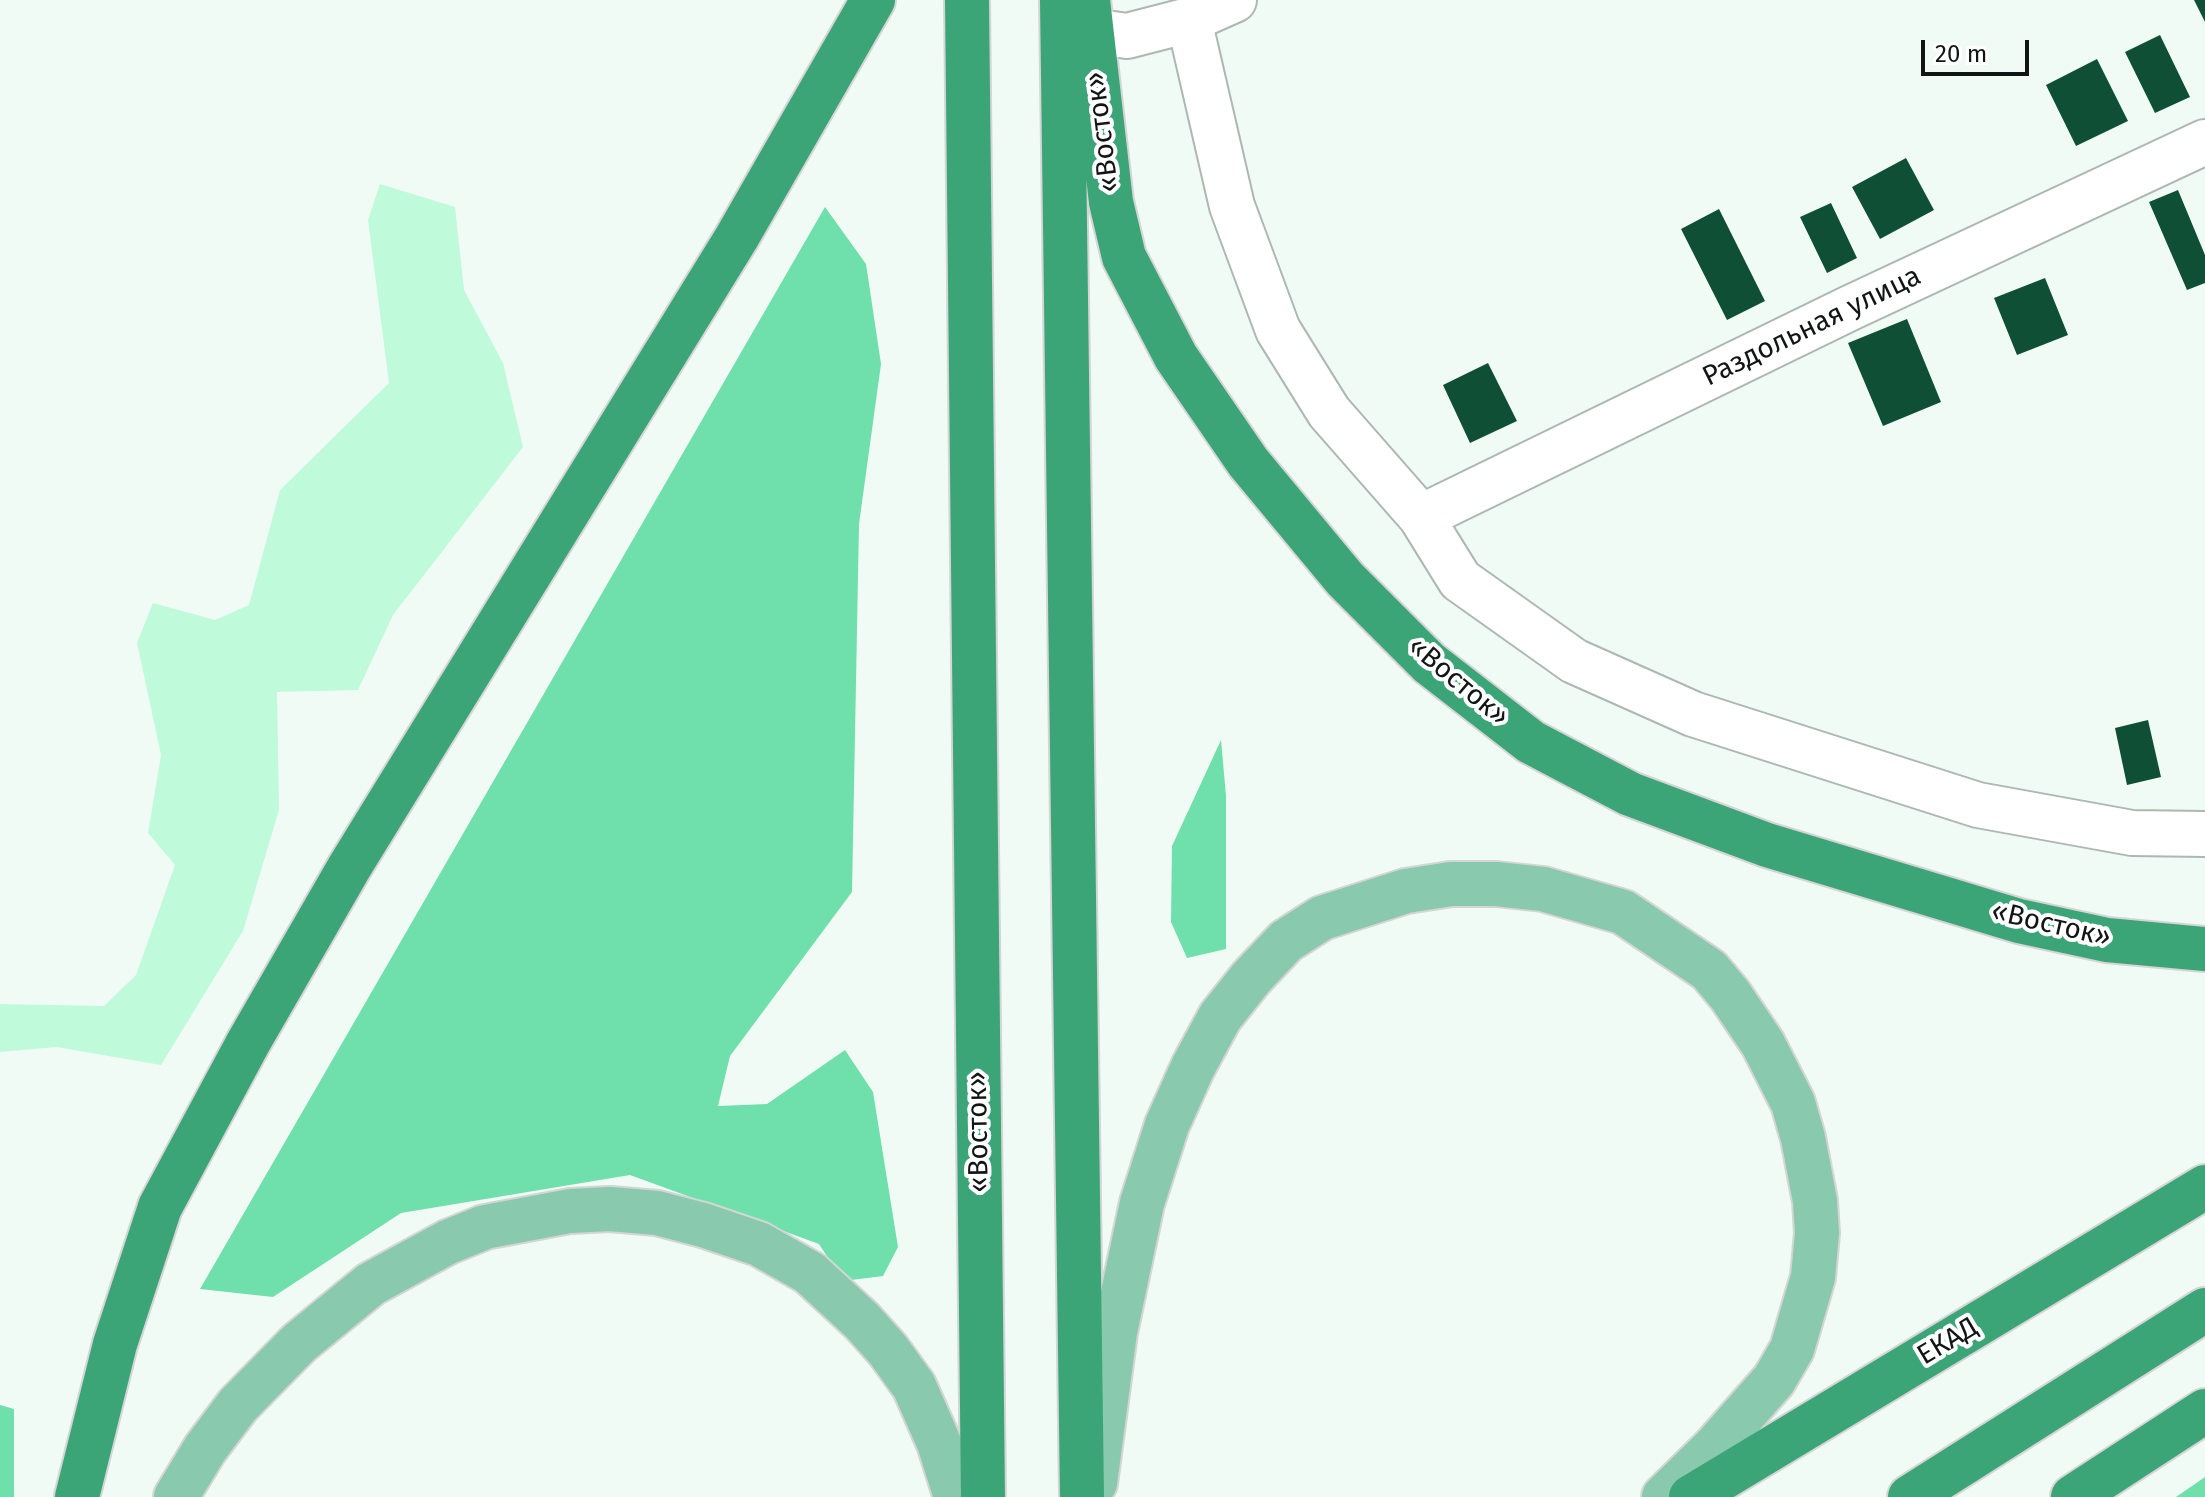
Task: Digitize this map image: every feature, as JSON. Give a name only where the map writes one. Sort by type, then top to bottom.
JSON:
[{"type":"highway","points":[[77,1497],[115,1344],[160,1207],[248,1043],[350,866],[737,237],[873,0]]},
{"type":"highway","name":"«Восток»","points":[[967,0],[983,1497]]},
{"type":"highway","points":[[1062,0],[1082,1497]]},
{"type":"highway","name":"«Восток»","points":[[1090,16],[1103,152],[1124,257],[1176,357],[1248,462],[1345,579],[1429,663],[1531,742],[1630,794],[1767,845],[2019,921],[2107,940],[2205,949]]},
{"type":"highway","name":"ЕКАД","points":[[1691,1497],[2205,1187]]},
{"type":"highway","points":[[1910,1497],[2205,1310]]},
{"type":"highway","points":[[2073,1497],[2205,1411]]},
{"type":"main road","points":[[1094,1497],[1115,1332],[1142,1203],[1167,1125],[1220,1017],[1286,941],[1322,918],[1406,891],[1451,884],[1496,884],[1543,889],[1623,912],[1709,970],[1763,1044],[1793,1103],[1810,1169],[1817,1233],[1813,1277],[1792,1349],[1774,1380],[1714,1448],[1664,1497]]},
{"type":"main road","points":[[176,1497],[205,1449],[238,1405],[299,1343],[371,1284],[448,1242],[485,1227],[570,1211],[610,1209],[657,1213],[703,1225],[759,1244],[810,1273],[862,1321],[914,1386],[939,1443],[956,1497]]},
{"type":"street","points":[[1090,16],[1127,36],[1189,20],[1234,0]]},
{"type":"street","points":[[1189,20],[1232,206],[1278,330],[1329,412],[1421,517],[1460,580],[1574,661],[1693,714],[1978,805],[2132,833],[2205,834]]},
{"type":"street","name":"Раздольная улица","points":[[1421,517],[1835,315],[2205,142]]},
{"type":"green space","points":[[380,184],[455,207],[464,290],[503,363],[523,447],[393,615],[358,690],[277,692],[279,810],[243,931],[161,1065],[56,1047],[0,1052],[0,1004],[104,1006],[136,975],[175,865],[148,833],[161,755],[137,643],[153,603],[215,620],[249,605],[280,490],[389,383],[368,220]]},
{"type":"green space","points":[[825,207],[866,264],[881,364],[859,524],[852,892],[730,1056],[718,1106],[767,1104],[845,1050],[873,1092],[898,1247],[883,1276],[843,1281],[819,1244],[630,1175],[401,1213],[273,1297],[200,1289]]},
{"type":"green space","points":[[1221,740],[1226,796],[1226,949],[1187,958],[1171,922],[1172,846]]},
{"type":"green space","points":[[0,1405],[14,1409],[14,1497],[0,1497]]},
{"type":"green space","points":[[2205,1477],[2205,1497],[2176,1497]]},
{"type":"building","points":[[2194,0],[2205,0],[2205,22]]},
{"type":"building","points":[[2160,35],[2190,97],[2155,113],[2125,52]]},
{"type":"building","points":[[2097,59],[2128,121],[2076,146],[2046,85]]},
{"type":"building","points":[[1906,158],[1934,210],[1880,239],[1852,187]]},
{"type":"building","points":[[2178,190],[2205,255],[2205,283],[2187,290],[2149,202]]},
{"type":"building","points":[[1831,203],[1857,258],[1827,273],[1800,217]]},
{"type":"building","points":[[1719,209],[1765,301],[1727,320],[1681,229]]},
{"type":"building","points":[[2045,278],[2068,335],[2017,355],[1994,298]]},
{"type":"building","points":[[1907,319],[1941,402],[1883,426],[1848,343]]},
{"type":"building","points":[[1488,363],[1517,421],[1470,443],[1443,385]]},
{"type":"building","points":[[2148,720],[2161,777],[2127,785],[2115,728]]}]
